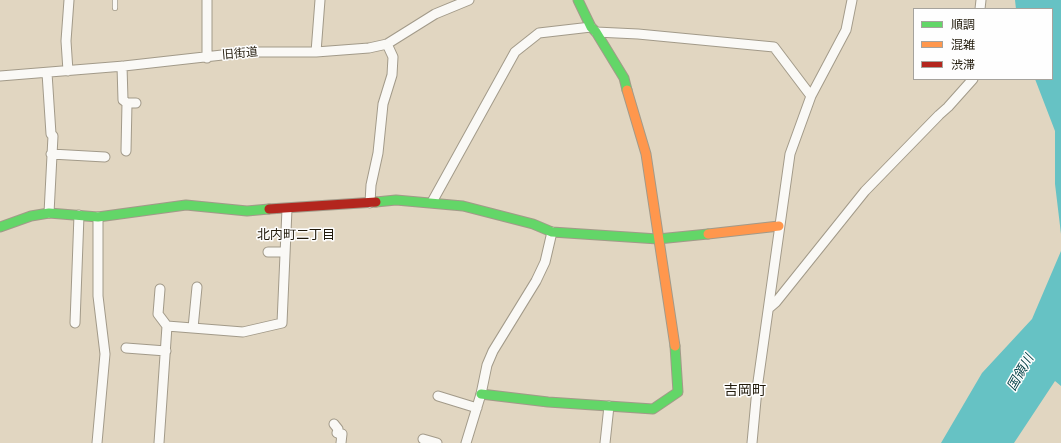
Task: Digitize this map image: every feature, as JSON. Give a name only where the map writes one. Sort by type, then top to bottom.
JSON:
[{"type":"street","points":[[68,71],[66,42],[71,19],[69,0]]},
{"type":"street","points":[[207,0],[207,58]]},
{"type":"street","points":[[316,52],[320,0]]},
{"type":"street","name":"旧街道","points":[[0,76],[207,58],[249,52],[316,52],[369,48],[387,44],[436,14],[469,0]]},
{"type":"street","points":[[481,394],[548,402],[653,408],[678,392],[675,342],[646,154],[633,114],[624,78],[593,30],[578,0]]},
{"type":"street","points":[[752,443],[757,389],[790,154],[811,96],[846,30],[852,0]]},
{"type":"street","points":[[432,202],[515,52],[539,33],[593,30],[774,47],[811,96]]},
{"type":"street","points":[[370,203],[371,185],[378,153],[383,104],[392,75],[393,57],[387,44]]},
{"type":"street","points":[[122,66],[123,100],[132,103],[126,146],[136,142]]},
{"type":"street","points":[[47,73],[51,134],[53,136],[49,213]]},
{"type":"street","points":[[769,308],[776,302],[865,191],[939,114],[948,107],[972,80]]},
{"type":"street","points":[[51,154],[105,157]]},
{"type":"street","points":[[0,228],[31,216],[49,213],[98,217],[186,205],[247,211],[396,200],[432,202],[463,206],[533,224],[552,232],[658,239],[779,226]]},
{"type":"street","points":[[167,326],[243,332],[282,323],[287,209]]},
{"type":"street","points":[[75,323],[79,215]]},
{"type":"street","points":[[97,443],[105,354],[98,296],[98,217]]},
{"type":"street","points":[[466,443],[481,394],[487,365],[493,352],[536,281],[545,262],[552,232]]},
{"type":"street","points":[[268,252],[285,252]]},
{"type":"street","points":[[193,328],[197,287]]},
{"type":"street","points":[[159,443],[167,326],[158,314],[160,289]]},
{"type":"street","points":[[126,348],[166,351]]},
{"type":"street","points":[[438,396],[477,408]]},
{"type":"street","points":[[605,443],[609,406]]},
{"type":"street","points":[[334,424],[338,429],[337,434],[342,434],[341,443]]},
{"type":"street","points":[[423,439],[437,443]]},
{"type":"lane","points":[[115,0],[115,8]]},
{"type":"water","points":[[1015,0],[1061,0],[1061,234],[1055,184],[1055,131],[1035,80],[1053,80],[1053,8],[1016,8]]},
{"type":"water","name":"国領川","points":[[1061,251],[1061,386],[1055,381],[1014,443],[941,443],[982,373],[1032,319]]},
{"type":"traffic: fast","points":[[578,0],[591,27],[596,32],[624,78],[627,90]]},
{"type":"traffic: fast","points":[[376,202],[396,200],[463,206],[533,224],[552,232],[658,239],[708,234]]},
{"type":"traffic: fast","points":[[0,227],[31,216],[49,213],[98,217],[186,205],[247,211],[269,209]]},
{"type":"traffic: fast","points":[[481,394],[548,402],[653,409],[678,392],[675,346]]},
{"type":"traffic: slow","points":[[627,90],[646,154],[675,346]]},
{"type":"traffic: slow","points":[[708,234],[779,226]]},
{"type":"traffic: jam","points":[[269,209],[376,202]]},
{"type":"district","name":"北内町二丁目","points":[[296,236]]},
{"type":"district","name":"吉岡町","points":[[745,391]]}]
